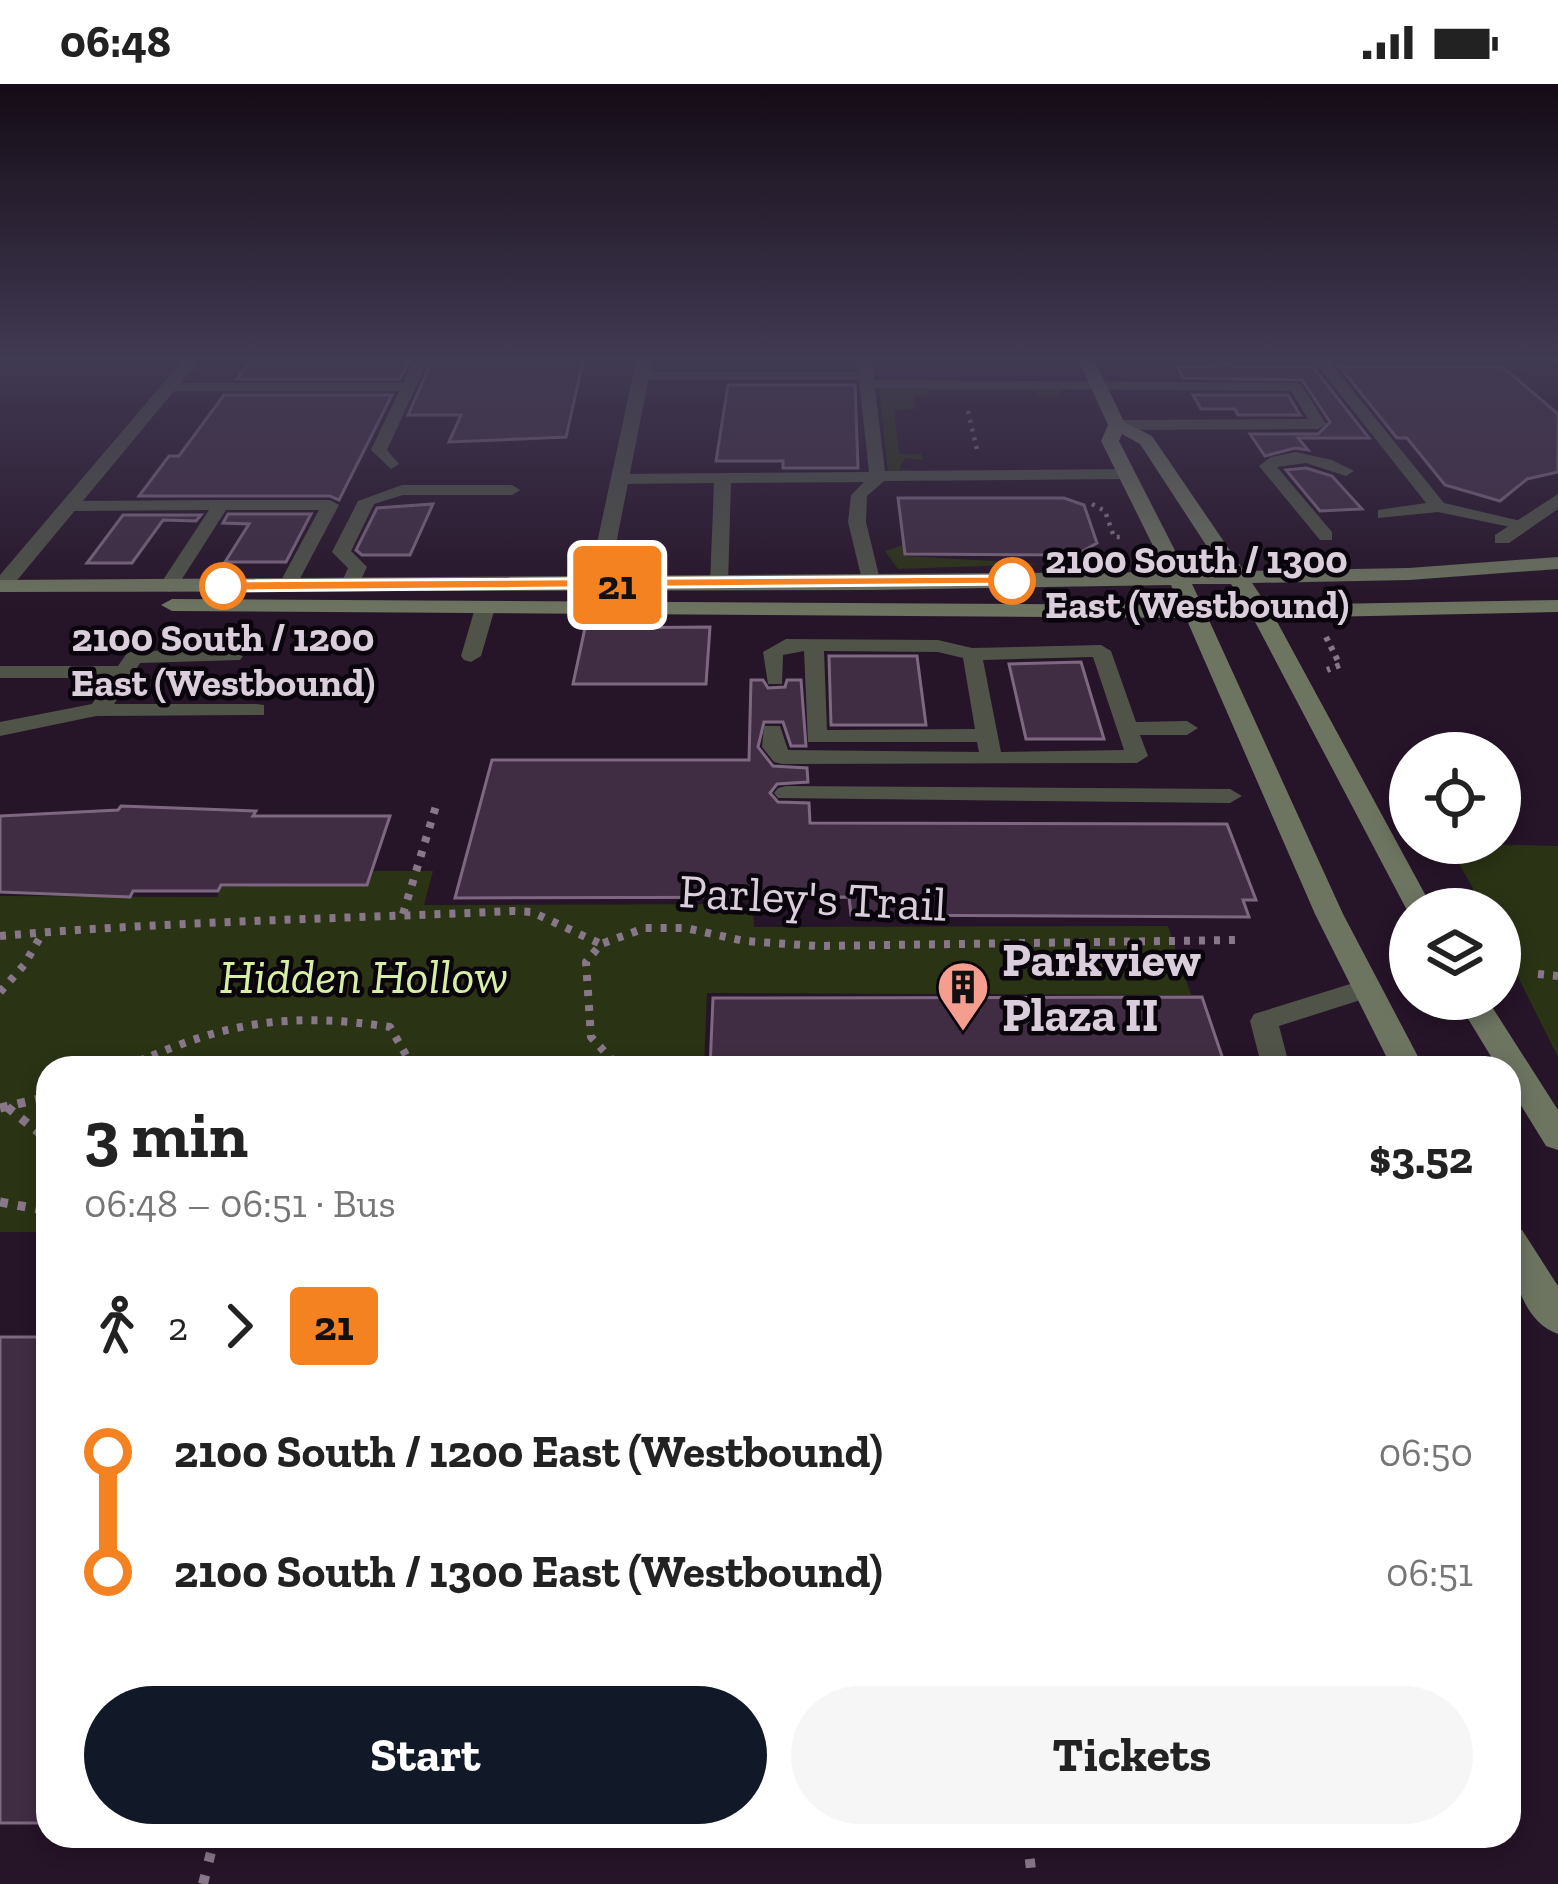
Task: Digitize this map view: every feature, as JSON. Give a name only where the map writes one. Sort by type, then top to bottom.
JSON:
[{"type":"main road","points":[[1112,445],[1193,610],[1363,989],[1401,1056]]},
{"type":"main road","points":[[1149,445],[1261,611],[1408,888]]},
{"type":"main road","points":[[1,591],[168,586],[872,584],[1448,572],[1558,563]]},
{"type":"main road","points":[[261,608],[337,596],[569,596],[598,585]]},
{"type":"main road","points":[[1,591],[261,608],[1438,612],[1558,606]]},
{"type":"main road","points":[[1484,1020],[1507,1056]]},
{"type":"main road","points":[[1521,1078],[1558,1137]]},
{"type":"main road","points":[[1521,1259],[1558,1318]]},
{"type":"street","points":[[1,591],[120,445]]},
{"type":"street","points":[[598,585],[626,445]]},
{"type":"street","points":[[1511,532],[1558,500]]},
{"type":"lane","points":[[381,445],[379,450],[392,464]]},
{"type":"lane","points":[[874,445],[878,478]]},
{"type":"lane","points":[[1388,445],[1438,507]]},
{"type":"lane","points":[[1326,536],[1267,466],[1277,459],[1308,458],[1346,471]]},
{"type":"lane","points":[[619,479],[1128,474]]},
{"type":"lane","points":[[719,584],[723,478]]},
{"type":"lane","points":[[872,584],[857,522],[859,495],[878,478]]},
{"type":"lane","points":[[349,586],[358,567],[341,552],[367,501],[402,490],[512,490]]},
{"type":"lane","points":[[168,586],[221,505]]},
{"type":"lane","points":[[69,506],[331,505],[287,586]]},
{"type":"lane","points":[[1384,514],[1438,507],[1511,532]]},
{"type":"lane","points":[[471,656],[485,608]]},
{"type":"lane","points":[[775,680],[773,652],[786,645],[814,645],[929,646],[972,654],[1101,651],[1137,756],[816,736],[814,645]]},
{"type":"lane","points":[[972,654],[989,747]]},
{"type":"lane","points":[[99,710],[134,657],[233,656]]},
{"type":"lane","points":[[0,672],[123,672]]},
{"type":"lane","points":[[0,729],[99,710],[256,710]]},
{"type":"lane","points":[[1127,729],[1187,728]]},
{"type":"lane","points":[[772,731],[773,748],[782,757],[989,747]]},
{"type":"lane","points":[[786,794],[1229,796]]},
{"type":"lane","points":[[1273,1056],[1264,1022],[1363,989]]},
{"type":"path","points":[[1322,634],[1340,665]]},
{"type":"path","points":[[403,914],[436,806]]},
{"type":"path","points":[[0,936],[163,922],[241,924],[532,912],[601,944],[586,962],[591,1037],[609,1056]]},
{"type":"path","name":"Parley's Trail","points":[[601,944],[645,928],[686,928],[744,941],[818,946],[1237,940]]},
{"type":"path","points":[[0,992],[24,965],[42,932]]},
{"type":"path","points":[[1538,974],[1558,976]]},
{"type":"path","points":[[154,1056],[243,1020],[319,1014],[390,1027],[407,1056]]},
{"type":"path","points":[[3,1107],[36,1100]]},
{"type":"path","points":[[3,1107],[36,1131]]},
{"type":"path","points":[[0,1202],[36,1209]]},
{"type":"path","points":[[203,1884],[212,1848]]},
{"type":"path","points":[[1028,1848],[1032,1879]]},
{"type":"green space","points":[[885,445],[898,445],[899,454],[921,454],[923,460],[905,458],[899,469],[918,472],[888,472]]},
{"type":"green space","points":[[902,545],[905,556],[1042,564],[898,569],[885,551]]},
{"type":"green space","points":[[1521,845],[1558,846],[1558,1057],[1521,983],[1521,888],[1473,888],[1459,864],[1521,864]]},
{"type":"green space","name":"Hidden Hollow","points":[[374,871],[433,871],[424,905],[753,904],[754,927],[1168,926],[1191,995],[707,993],[704,1056],[36,1056],[36,1232],[0,1232],[0,896],[217,897],[221,887],[368,885]]},
{"type":"building","points":[[187,445],[367,445],[339,500],[330,496],[139,496],[169,456],[179,456]]},
{"type":"building","points":[[719,445],[857,445],[858,468],[783,468],[783,461],[716,461]]},
{"type":"building","points":[[1258,445],[1304,445],[1308,450],[1295,448],[1265,456]]},
{"type":"building","points":[[1413,445],[1558,445],[1558,472],[1527,479],[1500,501],[1445,485]]},
{"type":"building","points":[[1306,468],[1332,476],[1362,509],[1320,511],[1286,470]]},
{"type":"building","points":[[898,498],[1064,498],[1084,505],[1097,543],[1076,555],[905,554]]},
{"type":"building","points":[[433,504],[410,555],[362,555],[356,550],[377,508]]},
{"type":"building","points":[[228,514],[311,514],[286,562],[225,562],[249,524],[223,523]]},
{"type":"building","points":[[123,515],[201,515],[196,521],[163,520],[132,563],[87,563]]},
{"type":"building","points":[[710,627],[706,684],[573,684],[585,628]]},
{"type":"building","points":[[829,656],[917,656],[926,725],[831,725]]},
{"type":"building","points":[[1081,662],[1104,739],[1026,739],[1009,664]]},
{"type":"building","points":[[751,680],[763,680],[768,688],[801,680],[806,746],[791,746],[783,722],[764,722],[758,747],[773,766],[807,768],[808,782],[777,784],[770,793],[778,802],[809,803],[810,823],[1227,824],[1256,900],[1243,900],[1249,917],[851,915],[849,897],[455,898],[492,760],[749,760]]},
{"type":"building","points":[[121,806],[256,811],[253,816],[390,816],[367,885],[221,885],[218,891],[133,891],[130,897],[0,892],[0,816],[118,810]]},
{"type":"building","name":"Parkview Plaza II","points":[[1202,997],[1222,1056],[711,1056],[713,998]]},
{"type":"building","points":[[0,1337],[36,1337],[36,1823],[0,1823]]},
{"type":"bus line","name":"21","points":[[223,586],[1012,581]]},
{"type":"place","name":"2100 South / 1300 East (Westbound)","points":[[1012,581]]},
{"type":"place","name":"2100 South / 1200 East (Westbound)","points":[[223,586]]},
{"type":"place","name":"Parkview Plaza II","points":[[963,1033]]}]
